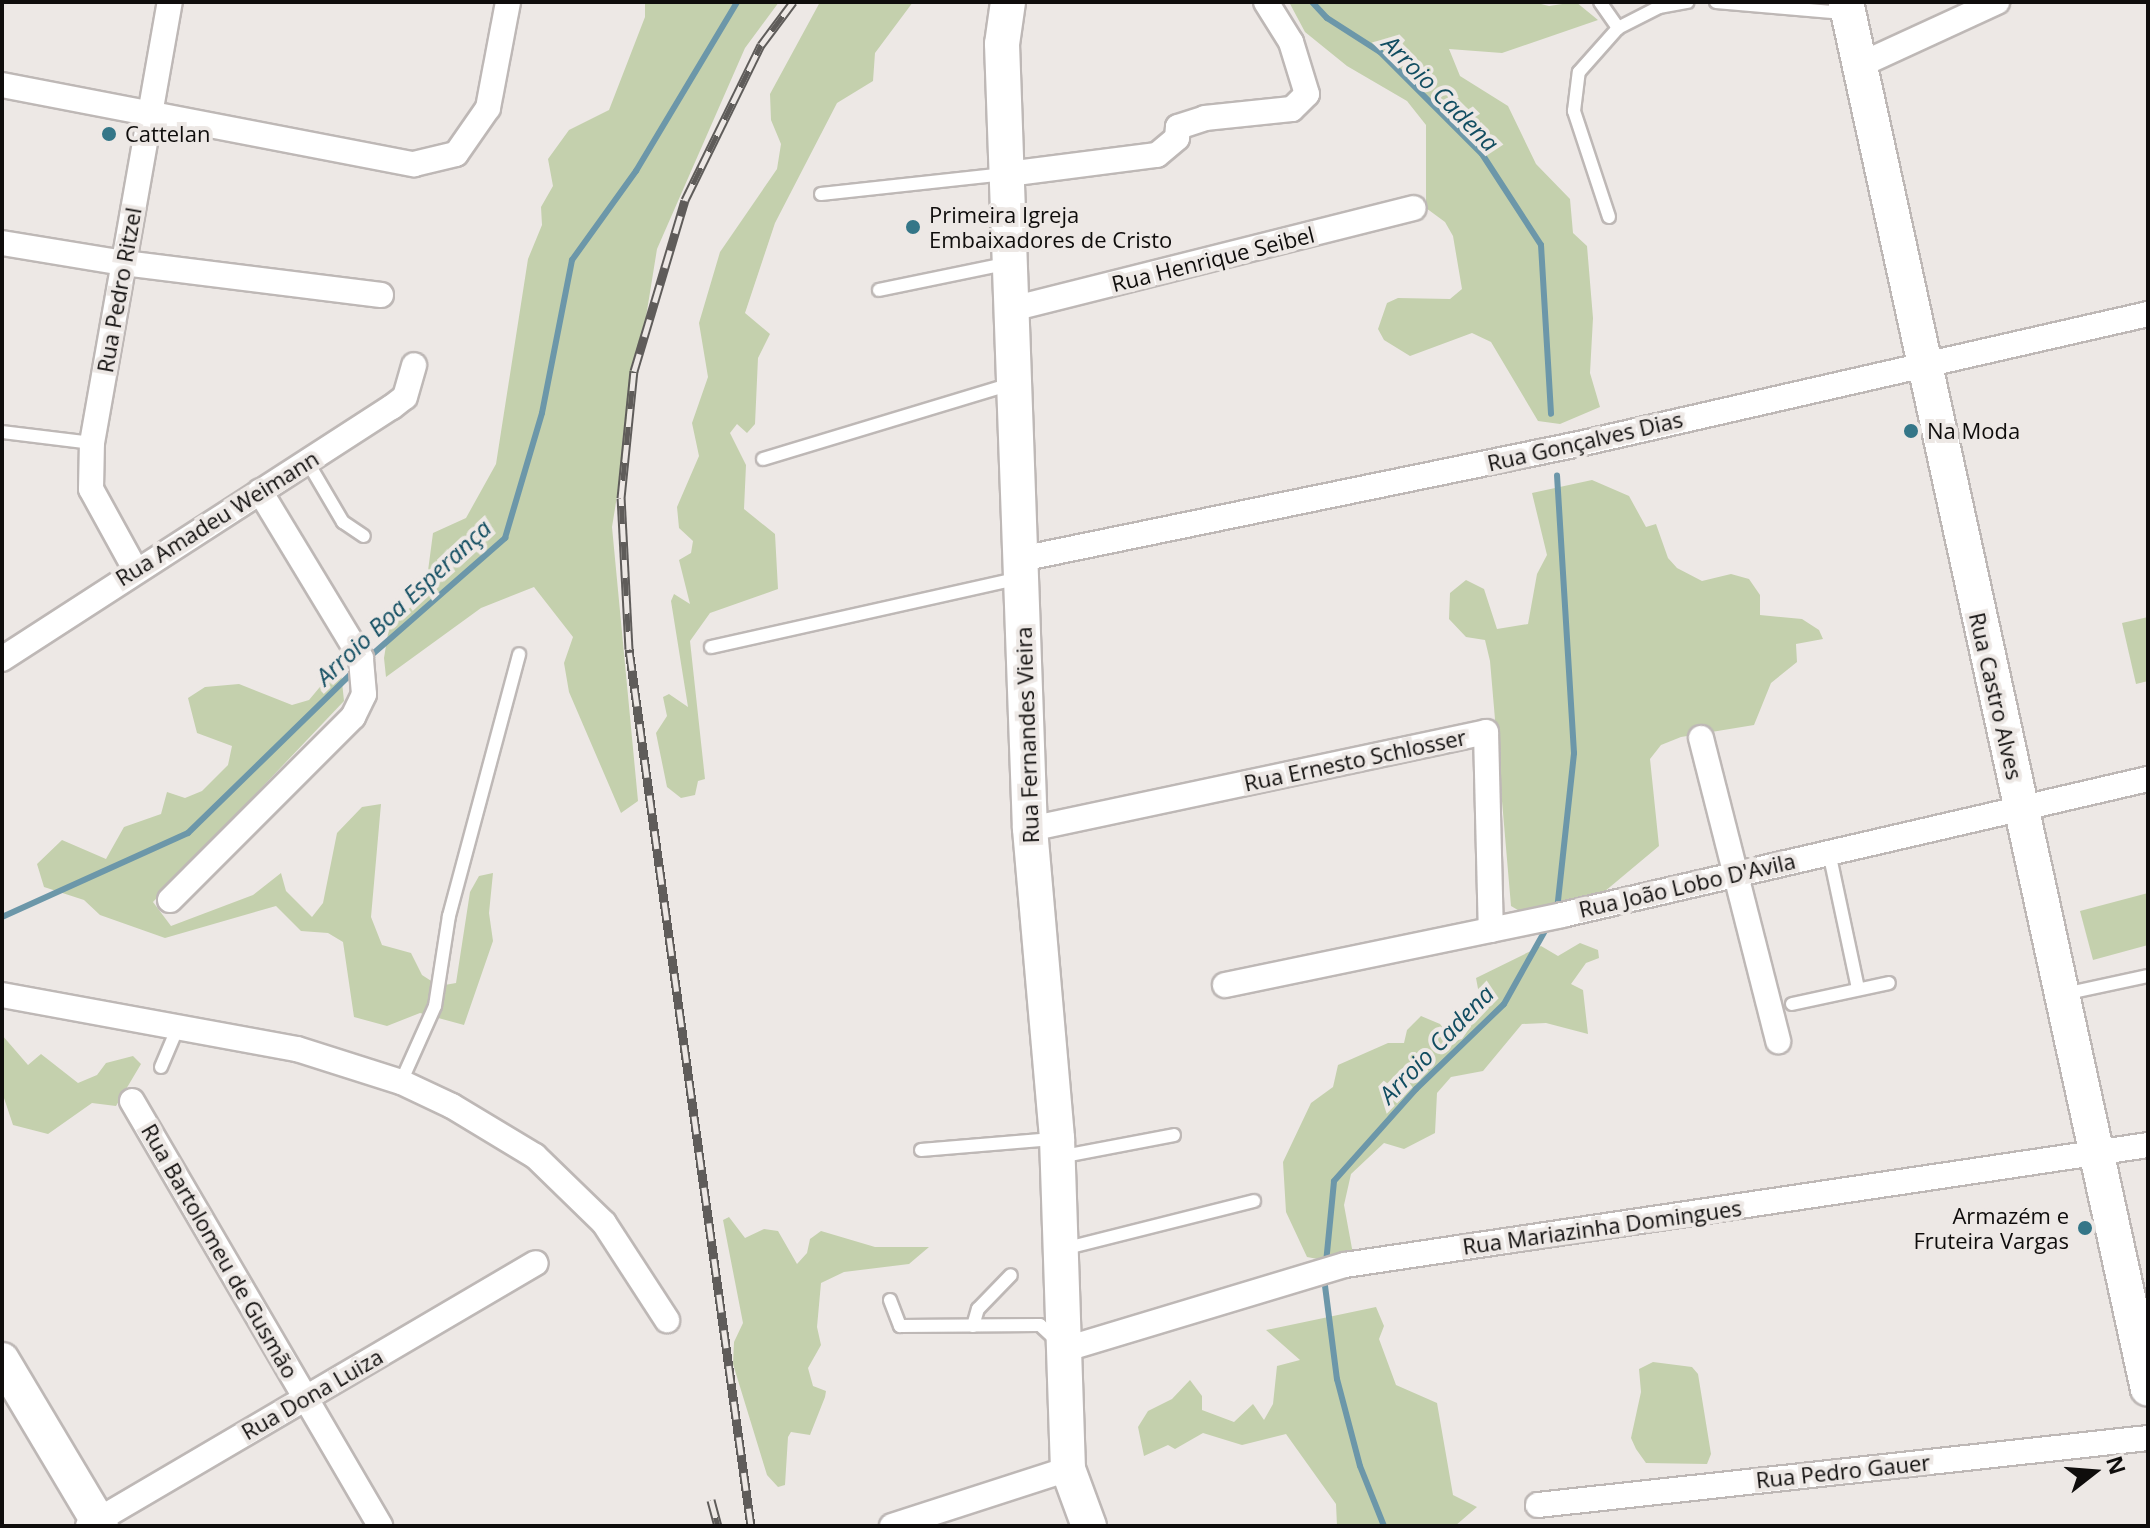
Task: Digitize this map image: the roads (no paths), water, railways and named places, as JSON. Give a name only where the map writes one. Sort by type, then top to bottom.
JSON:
[{"type":"street","name":"Rua Pedro Ritzel","points":[[135,569],[91,489],[92,443],[170,2]]},
{"type":"street","points":[[2,85],[151,110],[414,164],[456,154],[488,108],[508,2]]},
{"type":"street","name":"Rua Fernandes Vieira","points":[[1008,2],[1002,19],[1030,829],[1057,1148],[1068,1469],[1089,1526]]},
{"type":"street","points":[[1008,174],[1157,155],[1177,138],[1178,127],[1205,118],[1292,109],[1307,94],[1291,42],[1266,2]]},
{"type":"street","points":[[1860,65],[1997,2]]},
{"type":"street","name":"Rua Castro Alves","points":[[1847,8],[1921,362],[2098,1155],[2131,1288],[2148,1389]]},
{"type":"street","name":"Rua Henrique Seibel","points":[[1012,309],[1414,208]]},
{"type":"street","points":[[2,243],[124,263],[381,295]]},
{"type":"street","name":"Rua Gonçalves Dias","points":[[1021,568],[1579,444],[1921,362],[2148,314]]},
{"type":"street","name":"Rua Amadeu Weimann","points":[[2,659],[135,569],[405,397],[414,365]]},
{"type":"street","points":[[170,900],[353,717],[364,694],[362,662],[260,491]]},
{"type":"street","name":"Rua Ernesto Schlosser","points":[[1030,829],[1486,732],[1491,930]]},
{"type":"street","points":[[1701,738],[1778,1041]]},
{"type":"street","name":"Rua João Lobo D'Avila","points":[[1225,985],[1562,915],[2148,779]]},
{"type":"street","points":[[2,995],[297,1049],[401,1082],[452,1106],[535,1156],[604,1223],[667,1320]]},
{"type":"street","name":"Rua Bartolomeu de Gusmão","points":[[132,1101],[380,1526]]},
{"type":"street","name":"Rua Mariazinha Domingues","points":[[1066,1349],[1345,1265],[2098,1155],[2148,1145]]},
{"type":"street","name":"Rua Dona Luiza","points":[[95,1524],[536,1263]]},
{"type":"street","points":[[2,1360],[95,1524]]},
{"type":"street","name":"Rua Pedro Gauer","points":[[1538,1505],[2148,1438]]},
{"type":"street","points":[[892,1526],[1068,1469]]},
{"type":"lane","points":[[1600,2],[1618,28]]},
{"type":"lane","points":[[1609,217],[1574,111],[1579,72],[1618,28],[1659,7],[1688,2]]},
{"type":"lane","points":[[1716,2],[1847,8]]},
{"type":"lane","points":[[821,194],[1008,174]]},
{"type":"lane","points":[[879,290],[1011,263]]},
{"type":"lane","points":[[763,459],[1015,383]]},
{"type":"lane","points":[[2,432],[92,443]]},
{"type":"lane","points":[[307,461],[343,522],[364,536]]},
{"type":"lane","points":[[711,647],[1021,568]]},
{"type":"lane","points":[[401,1082],[435,1006],[449,916],[519,654]]},
{"type":"lane","points":[[1829,852],[1858,989]]},
{"type":"lane","points":[[2062,994],[2147,976]]},
{"type":"lane","points":[[1792,1004],[1889,983]]},
{"type":"lane","points":[[161,1067],[178,1027]]},
{"type":"lane","points":[[921,1150],[1057,1148],[1174,1135]]},
{"type":"lane","points":[[1061,1250],[1254,1201]]},
{"type":"lane","points":[[973,1326],[978,1309],[1011,1275]]},
{"type":"lane","points":[[890,1300],[900,1326],[1040,1325],[1066,1349]]},
{"type":"waterway","name":"Arroio Boa Esperança","points":[[367,659],[505,538],[542,413],[572,260],[636,171],[737,2]]},
{"type":"waterway","name":"Arroio Cadena","points":[[1312,2],[1327,18],[1380,52],[1482,154],[1541,245],[1551,414]]},
{"type":"waterway","name":"Arroio Cadena","points":[[1557,476],[1574,753],[1557,910]]},
{"type":"waterway","name":"Arroio Boa Esperança","points":[[2,917],[188,833],[356,669]]},
{"type":"waterway","name":"Arroio Cadena","points":[[1326,1263],[1334,1181],[1416,1089],[1504,1004],[1547,927]]},
{"type":"waterway","name":"Arroio Cadena","points":[[1324,1278],[1337,1379],[1360,1466],[1384,1526]]},
{"type":"railway","points":[[751,1526],[629,649],[621,498],[634,371],[685,200],[761,45],[793,2]]},
{"type":"railway","points":[[711,1500],[718,1526]]},
{"type":"place","name":"Cattelan","points":[[109,134]]},
{"type":"place","name":"Primeira Igreja Embaixadores de Cristo","points":[[913,227]]},
{"type":"place","name":"Na Moda","points":[[1911,431]]},
{"type":"place","name":"Armazém e Fruteira Vargas","points":[[2085,1228]]}]
